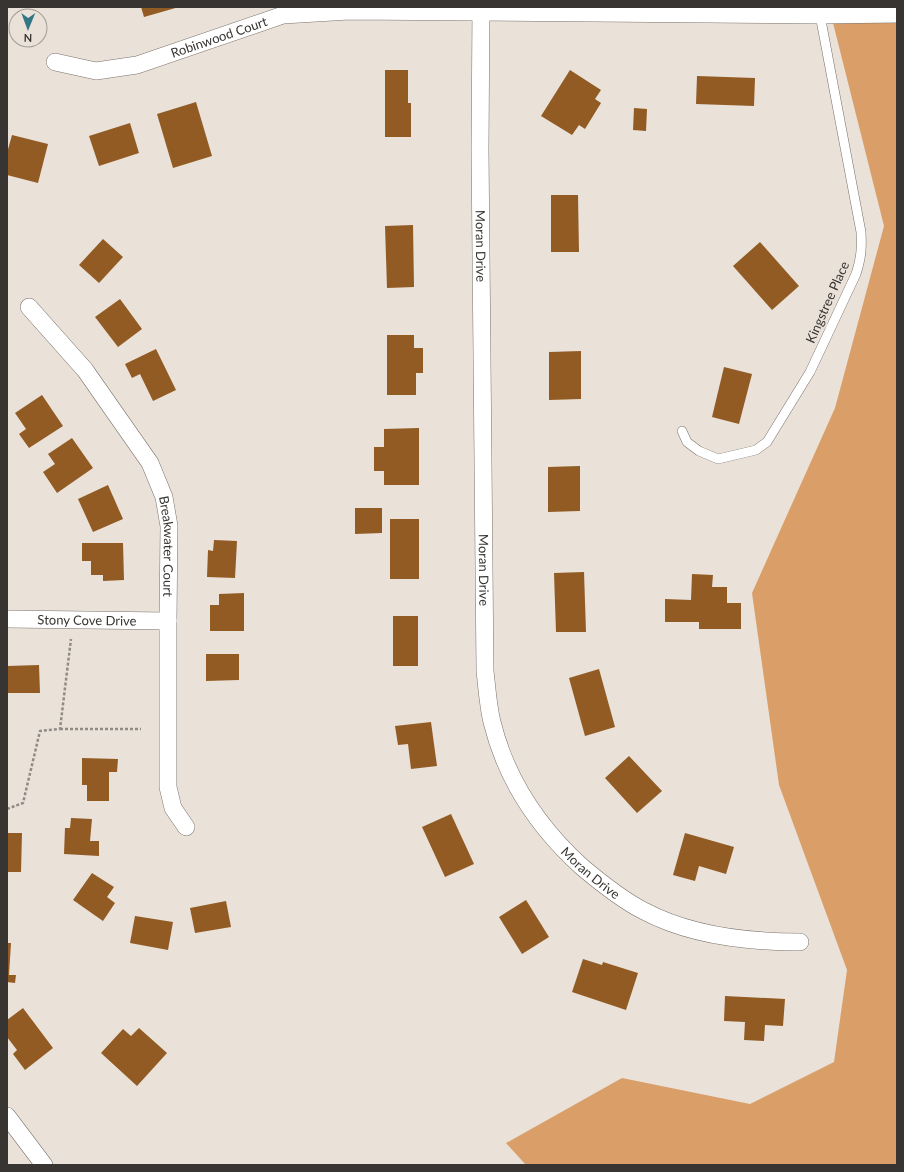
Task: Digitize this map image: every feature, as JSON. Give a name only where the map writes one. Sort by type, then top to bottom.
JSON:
[{"type":"street","name":"Robinwood Court","points":[[55,62],[96,71],[137,65],[283,15],[348,11],[481,10],[820,15],[897,14]]},
{"type":"street","name":"Moran Drive","points":[[481,10],[480,149],[485,671],[492,722],[498,743],[518,789],[533,813],[567,853],[595,878],[622,898],[651,914],[702,932],[777,942],[800,942]]},
{"type":"street","name":"Breakwater Court","points":[[29,307],[85,370],[150,463],[164,497],[169,526],[168,787],[173,808],[186,826]]},
{"type":"street","name":"Stony Cove Drive","points":[[7,619],[168,621]]},
{"type":"street","points":[[7,1116],[44,1165]]},
{"type":"lane","name":"Kingstree Place","points":[[682,431],[687,442],[699,452],[718,459],[756,450],[767,442],[810,372],[856,274],[862,250],[861,232],[820,15]]},
{"type":"path","points":[[60,729],[71,638]]},
{"type":"path","points":[[7,809],[23,803],[40,731],[60,729],[141,729]]},
{"type":"shaded area","points":[[829,7],[897,7],[897,1165],[526,1165],[506,1143],[622,1078],[750,1104],[834,1062],[847,970],[779,785],[752,593],[835,408],[884,226]]},
{"type":"building","points":[[141,7],[179,7],[144,17]]},
{"type":"building","points":[[385,70],[408,70],[408,103],[411,103],[411,137],[385,137]]},
{"type":"building","points":[[570,70],[601,90],[595,99],[601,103],[585,129],[579,125],[572,135],[541,116]]},
{"type":"building","points":[[697,76],[755,78],[754,106],[696,104]]},
{"type":"building","points":[[196,102],[212,156],[173,168],[157,114]]},
{"type":"building","points":[[634,108],[647,109],[646,131],[633,130]]},
{"type":"building","points":[[130,123],[139,153],[99,166],[89,136]]},
{"type":"building","points":[[12,135],[48,144],[38,183],[7,175],[7,153]]},
{"type":"building","points":[[551,195],[578,195],[579,252],[551,252]]},
{"type":"building","points":[[413,225],[414,287],[387,288],[385,226]]},
{"type":"building","points":[[103,239],[123,257],[99,283],[79,265]]},
{"type":"building","points":[[760,242],[799,286],[772,310],[733,266]]},
{"type":"building","points":[[120,299],[142,329],[118,347],[95,317]]},
{"type":"building","points":[[387,335],[414,335],[414,348],[423,348],[423,373],[416,373],[416,395],[387,395]]},
{"type":"building","points":[[156,349],[176,390],[153,401],[140,374],[132,378],[125,364]]},
{"type":"building","points":[[581,351],[581,399],[549,400],[549,352]]},
{"type":"building","points":[[724,367],[752,374],[739,424],[712,417]]},
{"type":"building","points":[[42,395],[63,426],[29,448],[19,434],[26,429],[15,413]]},
{"type":"building","points":[[419,428],[419,485],[384,485],[384,471],[374,471],[374,447],[384,447],[384,429]]},
{"type":"building","points":[[72,438],[93,468],[57,493],[43,472],[55,464],[48,454]]},
{"type":"building","points":[[580,466],[580,511],[548,512],[548,467]]},
{"type":"building","points":[[108,485],[123,519],[93,532],[78,499]]},
{"type":"building","points":[[355,508],[382,508],[382,533],[355,534]]},
{"type":"building","points":[[390,519],[419,519],[419,579],[390,579]]},
{"type":"building","points":[[214,540],[237,541],[235,578],[207,577],[208,550],[213,551]]},
{"type":"building","points":[[82,543],[123,543],[124,580],[103,581],[103,575],[91,575],[91,561],[82,561]]},
{"type":"building","points":[[584,572],[586,632],[556,632],[554,573]]},
{"type":"building","points":[[692,574],[713,575],[712,587],[727,587],[727,603],[741,603],[741,629],[699,629],[699,622],[665,622],[665,599],[691,600]]},
{"type":"building","points":[[244,593],[244,631],[210,631],[210,605],[219,605],[219,594]]},
{"type":"building","points":[[393,616],[418,616],[418,666],[393,666]]},
{"type":"building","points":[[206,654],[239,654],[239,680],[206,681]]},
{"type":"building","points":[[39,665],[40,693],[7,693],[7,666]]},
{"type":"building","points":[[599,669],[615,727],[585,736],[569,678]]},
{"type":"building","points":[[431,722],[437,766],[411,769],[408,744],[398,745],[395,726]]},
{"type":"building","points":[[629,756],[662,791],[637,813],[605,778]]},
{"type":"building","points":[[82,758],[118,759],[117,772],[109,772],[109,801],[87,801],[87,785],[82,785]]},
{"type":"building","points":[[451,814],[474,864],[445,877],[422,827]]},
{"type":"building","points":[[71,818],[92,819],[90,841],[99,841],[99,856],[64,854],[65,828],[70,828]]},
{"type":"building","points":[[7,833],[22,833],[21,872],[7,872]]},
{"type":"building","points":[[685,833],[734,847],[726,874],[699,866],[695,881],[673,875]]},
{"type":"building","points":[[92,873],[114,887],[107,897],[115,903],[103,921],[73,900]]},
{"type":"building","points":[[526,900],[549,937],[522,954],[499,917]]},
{"type":"building","points":[[226,901],[231,927],[195,933],[190,908]]},
{"type":"building","points":[[135,916],[173,922],[168,950],[130,943]]},
{"type":"building","points":[[7,943],[11,943],[9,975],[16,975],[15,983],[7,982]]},
{"type":"building","points":[[583,959],[602,965],[603,962],[638,973],[626,1010],[572,992]]},
{"type":"building","points":[[725,996],[785,999],[783,1026],[765,1025],[764,1041],[744,1040],[745,1022],[724,1021]]},
{"type":"building","points":[[23,1008],[53,1048],[25,1070],[13,1054],[17,1050],[7,1037],[7,1020]]},
{"type":"building","points":[[139,1028],[167,1053],[137,1086],[101,1053],[123,1029],[131,1036]]}]
